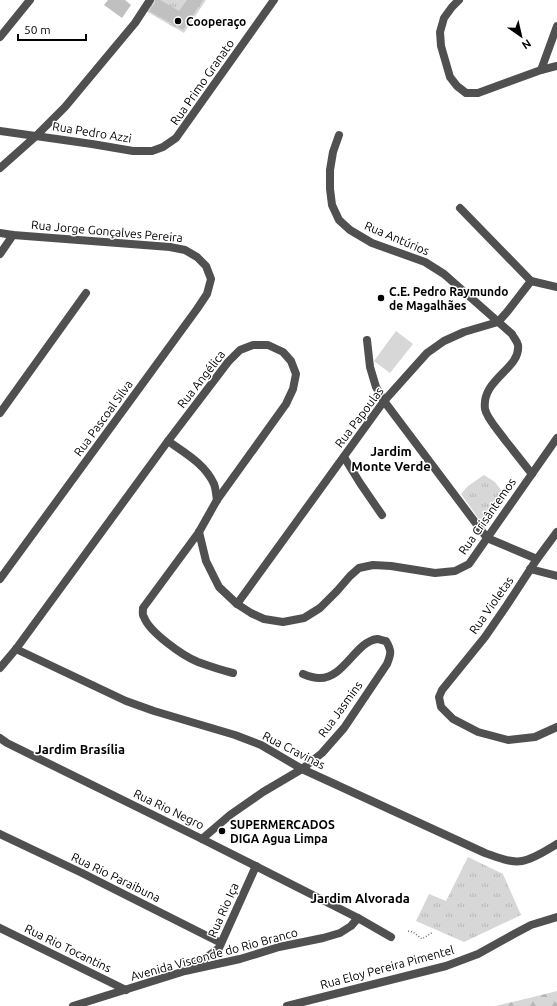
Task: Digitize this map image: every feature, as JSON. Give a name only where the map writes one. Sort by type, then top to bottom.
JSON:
[{"type":"street","points":[[0,37],[30,0]]},
{"type":"street","points":[[0,168],[36,136],[65,106],[135,23],[150,0]]},
{"type":"street","name":"Rua Primo Granato","points":[[176,138],[274,0]]},
{"type":"street","points":[[459,0],[444,18],[440,32],[441,46],[450,77],[457,86],[466,93],[478,93],[541,70],[557,66]]},
{"type":"street","points":[[541,70],[557,26]]},
{"type":"street","name":"Rua Pedro Azzi","points":[[0,131],[133,151],[152,151],[163,147],[176,138]]},
{"type":"street","name":"Rua Antúrios","points":[[339,135],[333,152],[330,170],[332,205],[339,220],[350,230],[372,243],[425,262],[444,274],[512,334],[518,343],[518,351],[512,363],[491,385],[485,398],[485,410],[491,422],[532,474]]},
{"type":"street","points":[[460,208],[531,281],[557,287]]},
{"type":"street","name":"Rua Jorge Gonçalves Pereira","points":[[0,233],[170,247],[185,250],[197,256],[206,266]]},
{"type":"street","points":[[0,254],[13,235]]},
{"type":"street","name":"Rua Pascoal Silva","points":[[0,579],[207,294],[211,279],[206,266]]},
{"type":"street","points":[[498,322],[531,281]]},
{"type":"street","points":[[0,413],[86,293]]},
{"type":"street","name":"Rua Papoulas","points":[[237,604],[384,401],[427,353],[444,341],[464,332],[498,322]]},
{"type":"street","points":[[367,340],[370,367],[376,387],[384,401],[487,538],[538,559]]},
{"type":"street","name":"Rua Angélica","points":[[0,668],[16,649],[168,441],[228,362],[240,350],[253,345],[268,346],[283,352],[291,361],[296,374],[293,389],[286,404],[218,500],[199,532],[143,608],[143,616],[147,624],[154,632],[182,654],[197,662],[233,673]]},
{"type":"street","name":"Rua Crisântemos","points":[[199,532],[206,561],[219,588],[237,604],[250,613],[264,619],[283,622],[304,618],[320,608],[359,568],[373,565],[391,566],[435,573],[455,572],[469,564],[557,438]]},
{"type":"street","points":[[168,441],[195,460],[205,471],[214,484],[218,500]]},
{"type":"street","points":[[344,457],[382,515]]},
{"type":"street","name":"Rua Violetas","points":[[557,532],[530,569],[485,637],[442,690],[439,697],[441,707],[454,719],[478,732],[508,740],[535,737],[557,727]]},
{"type":"street","points":[[530,569],[557,576]]},
{"type":"street","name":"Rua Jasmins","points":[[202,838],[230,815],[302,769],[322,753],[344,728],[387,664],[391,656],[390,648],[386,641],[378,639],[367,643],[340,670],[330,676],[319,678],[303,674]]},
{"type":"street","name":"Rua Cravinas","points":[[16,649],[126,701],[154,711],[235,735],[261,746],[302,769],[485,853],[508,861],[523,861],[538,855],[557,844]]},
{"type":"street","name":"Rua Rio Negro","points":[[0,738],[7,743],[202,838],[358,918],[391,937]]},
{"type":"street","name":"Rua Rio Paraibuna","points":[[0,834],[82,873],[220,946],[225,956],[229,958],[240,958]]},
{"type":"street","name":"Rua Rio Iça","points":[[184,971],[206,958],[220,946],[256,866]]},
{"type":"street","name":"Rua Eloy Pereira Pimentel","points":[[287,1006],[446,966],[478,954],[531,926],[557,917]]},
{"type":"street","name":"Avenida Visconde do Rio Branco","points":[[73,1006],[184,971],[340,933],[351,926],[358,918]]},
{"type":"street","name":"Rua Rio Tocantins","points":[[0,928],[126,990]]},
{"type":"path","points":[[408,931],[413,932],[422,939],[433,932]]},
{"type":"green space","name":"Cooperaço","points":[[151,0],[206,0],[184,33],[144,10]]},
{"type":"green space","points":[[396,331],[413,344],[390,373],[374,361]]},
{"type":"green space","points":[[484,475],[495,482],[506,497],[490,519],[481,522],[461,494],[468,486]]},
{"type":"green space","points":[[468,857],[503,874],[521,915],[464,942],[416,921],[429,894],[446,901]]},
{"type":"green space","points":[[557,991],[557,1006],[495,1006],[529,998]]},
{"type":"building","points":[[108,0],[125,0],[131,5],[122,18],[104,5]]},
{"type":"building","name":"Cooperaço","points":[[155,0],[160,0],[179,11],[187,0],[203,0],[183,30],[149,11],[155,3]]},
{"type":"place","name":"Cooperaço","points":[[178,21]]},
{"type":"place","name":"C.E. Pedro Raymundo de Magalhães","points":[[381,298]]},
{"type":"place","name":"SUPERMERCADOS DIGA Agua Limpa","points":[[222,831]]},
{"type":"district","name":"Jardim Monte Verde","points":[[391,458]]},
{"type":"district","name":"Jardim Brasília","points":[[80,749]]},
{"type":"district","name":"Jardim Alvorada","points":[[360,898]]}]
